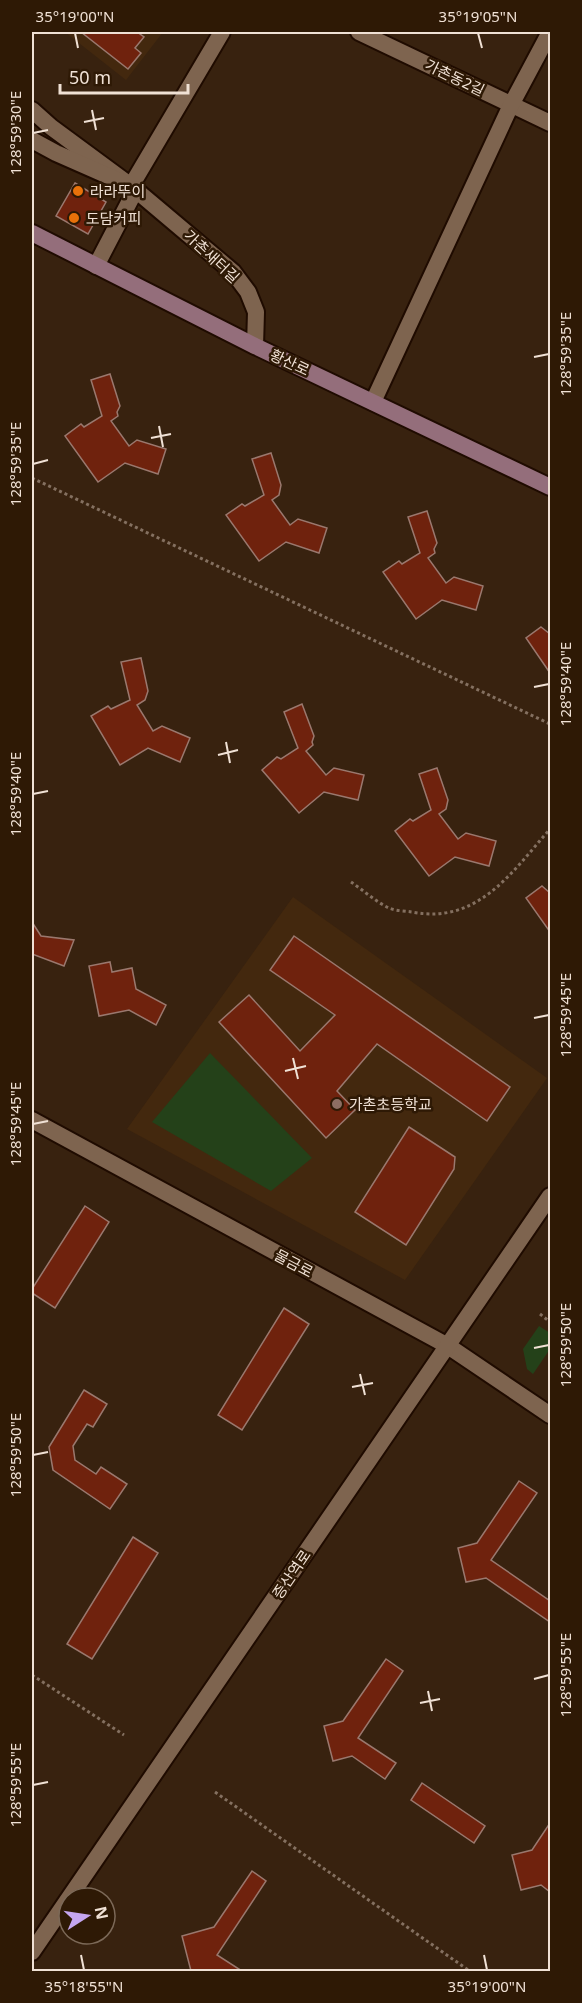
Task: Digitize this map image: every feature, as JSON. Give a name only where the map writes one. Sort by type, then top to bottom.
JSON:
[{"type":"main road","name":"황산로","points":[[32,233],[255,346],[550,487]]},
{"type":"street","points":[[96,266],[133,188],[222,32]]},
{"type":"street","name":"가촌동2길","points":[[359,32],[550,123]]},
{"type":"street","points":[[373,402],[512,105],[550,32]]},
{"type":"street","name":"가촌새터길","points":[[32,110],[51,127],[133,188],[233,272],[248,292],[256,312],[255,346]]},
{"type":"street","name":"가촌새터길","points":[[32,140],[133,188]]},
{"type":"street","name":"물금로","points":[[32,1120],[448,1346],[550,1415]]},
{"type":"street","name":"증산역로","points":[[32,1953],[550,1196]]},
{"type":"path","points":[[32,478],[550,724]]},
{"type":"path","points":[[351,882],[389,908],[429,915],[458,911],[482,900],[500,886],[550,829]]},
{"type":"path","points":[[540,1314],[550,1322]]},
{"type":"path","points":[[32,1675],[124,1735]]},
{"type":"path","points":[[215,1792],[471,1971]]},
{"type":"shaded area","points":[[65,32],[163,32],[126,80]]},
{"type":"shaded area","name":"가촌초등학교","points":[[293,897],[547,1078],[405,1280],[127,1129]]},
{"type":"green space","points":[[210,1053],[312,1158],[271,1191],[152,1122]]},
{"type":"green space","points":[[539,1326],[550,1333],[550,1349],[533,1374],[527,1369],[523,1349]]},
{"type":"building","points":[[81,32],[137,32],[144,37],[135,48],[141,53],[128,69]]},
{"type":"building","points":[[75,183],[106,202],[88,234],[56,216]]},
{"type":"building","points":[[110,374],[120,406],[118,416],[111,421],[129,446],[137,440],[166,449],[158,474],[125,463],[98,482],[65,436],[81,424],[84,427],[102,416],[91,380]]},
{"type":"building","points":[[271,453],[281,485],[279,495],[272,500],[290,525],[298,519],[327,528],[319,553],[286,542],[259,561],[226,515],[242,504],[245,506],[264,495],[252,459]]},
{"type":"building","points":[[427,511],[437,543],[435,553],[428,558],[446,583],[454,577],[483,586],[476,610],[442,600],[416,619],[383,572],[399,561],[402,564],[420,553],[408,517]]},
{"type":"building","points":[[541,627],[550,634],[550,673],[526,638]]},
{"type":"building","points":[[141,658],[148,691],[145,700],[137,705],[153,731],[162,726],[190,738],[180,762],[148,748],[120,765],[91,716],[108,706],[111,709],[130,700],[121,662]]},
{"type":"building","points":[[302,704],[314,736],[313,745],[306,751],[326,775],[334,768],[364,775],[358,800],[324,792],[299,813],[262,770],[277,757],[281,759],[298,748],[284,712]]},
{"type":"building","points":[[437,768],[448,800],[446,809],[439,814],[458,839],[466,833],[496,841],[489,866],[455,857],[429,876],[395,831],[410,819],[413,821],[431,810],[419,774]]},
{"type":"building","points":[[542,886],[550,893],[550,932],[526,898]]},
{"type":"building","points":[[32,922],[41,936],[74,940],[64,966],[32,954]]},
{"type":"building","points":[[294,936],[510,1087],[487,1121],[377,1044],[337,1091],[355,1110],[326,1138],[219,1022],[249,995],[300,1051],[335,1015],[270,970]]},
{"type":"building","points":[[110,962],[112,972],[132,968],[136,989],[166,1005],[156,1025],[129,1010],[99,1016],[89,966]]},
{"type":"building","points":[[409,1127],[455,1157],[454,1169],[406,1245],[355,1212]]},
{"type":"building","points":[[85,1206],[109,1222],[55,1308],[32,1293],[32,1289]]},
{"type":"building","points":[[284,1308],[309,1324],[242,1430],[218,1415]]},
{"type":"building","points":[[84,1390],[107,1404],[93,1427],[87,1424],[73,1446],[75,1460],[96,1474],[101,1467],[127,1484],[110,1509],[53,1470],[49,1447]]},
{"type":"building","points":[[519,1481],[537,1493],[491,1560],[550,1601],[550,1622],[486,1578],[466,1582],[458,1548],[477,1543]]},
{"type":"building","points":[[133,1537],[158,1553],[92,1659],[67,1644]]},
{"type":"building","points":[[386,1659],[403,1671],[358,1738],[396,1763],[385,1779],[352,1756],[333,1761],[324,1726],[343,1721]]},
{"type":"building","points":[[422,1783],[485,1826],[474,1843],[411,1800]]},
{"type":"building","points":[[550,1823],[550,1892],[541,1885],[521,1890],[512,1855],[532,1850]]},
{"type":"building","points":[[252,1871],[266,1881],[217,1955],[242,1971],[191,1971],[182,1936],[214,1927]]},
{"type":"place","name":"라라뚜이","points":[[78,191]]},
{"type":"place","name":"도담커피","points":[[74,218]]},
{"type":"place","name":"가촌초등학교","points":[[337,1104]]}]
